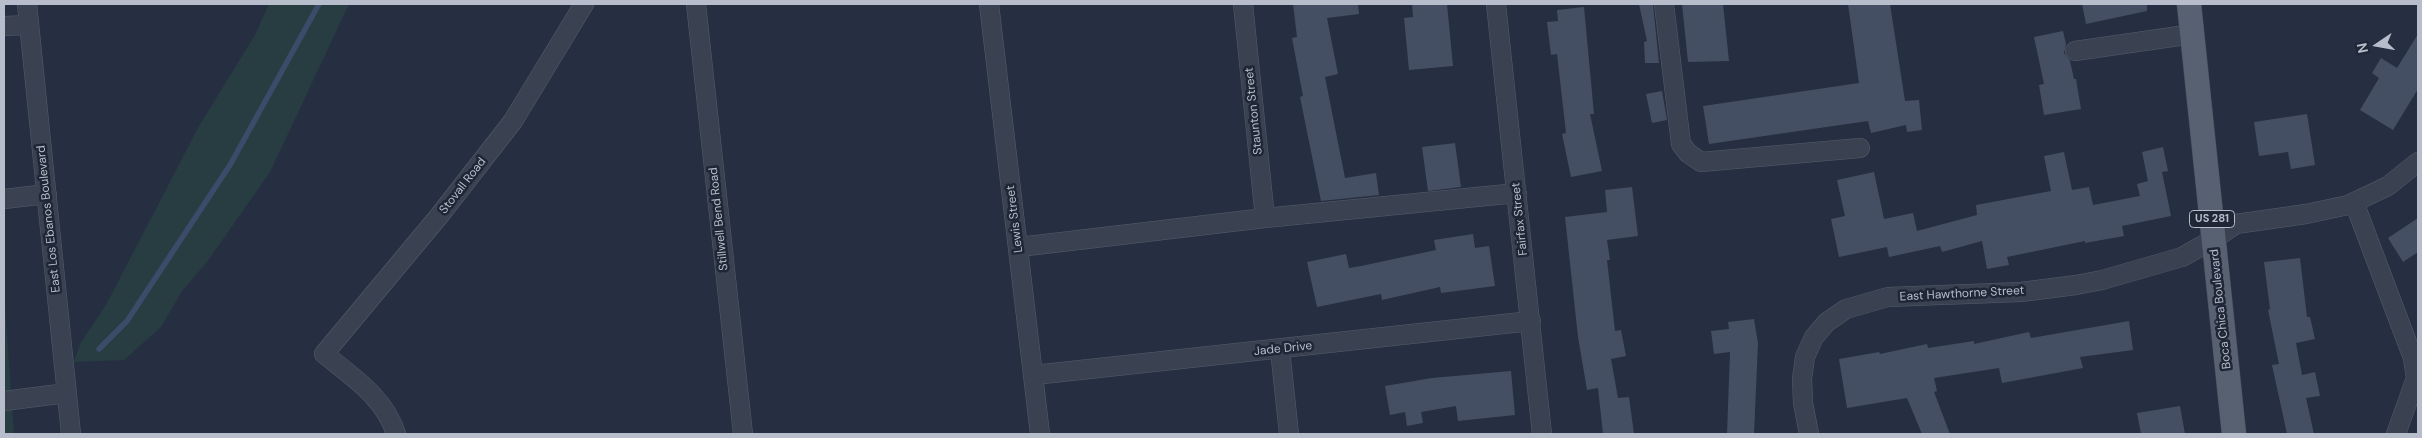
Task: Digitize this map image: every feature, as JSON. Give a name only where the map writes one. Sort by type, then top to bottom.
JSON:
[{"type":"main road","name":"Boca Chica Boulevard","points":[[2190,4],[2234,434]]},
{"type":"street","name":"East Los Ebanos Boulevard","points":[[27,4],[71,434]]},
{"type":"street","name":"Stovall Road","points":[[396,434],[392,419],[382,404],[324,354],[440,216],[513,121],[584,4]]},
{"type":"street","name":"Stillwell Bend Road","points":[[696,4],[743,434]]},
{"type":"street","name":"Lewis Street","points":[[989,4],[1040,434]]},
{"type":"street","name":"Staunton Street","points":[[1243,4],[1265,218]]},
{"type":"street","name":"Fairfax Street","points":[[1496,4],[1542,434]]},
{"type":"street","points":[[1664,4],[1681,144],[1688,153],[1701,162],[1860,148]]},
{"type":"street","points":[[4,26],[29,25]]},
{"type":"street","points":[[2075,50],[2193,34]]},
{"type":"street","name":"East Hawthorne Street","points":[[1809,434],[1803,387],[1805,357],[1814,337],[1828,322],[1846,309],[1888,297],[2021,292],[2076,286],[2182,257],[2236,224],[2306,214],[2354,202],[2388,186],[2418,162]]},
{"type":"street","points":[[1019,247],[1265,218],[1517,193]]},
{"type":"street","points":[[4,199],[47,194]]},
{"type":"street","points":[[2354,202],[2416,365],[2416,378],[2396,434]]},
{"type":"street","name":"Jade Drive","points":[[1034,375],[1280,350],[1531,321]]},
{"type":"street","points":[[1280,350],[1289,434]]},
{"type":"street","points":[[4,401],[67,393]]},
{"type":"green space","points":[[269,4],[349,4],[270,172],[207,262],[182,291],[161,327],[124,360],[74,362],[80,344],[106,305],[199,126],[255,35]]},
{"type":"green space","points":[[4,293],[14,434],[4,434]]},
{"type":"building","points":[[1293,4],[1358,4],[1359,14],[1327,18],[1338,74],[1325,77],[1345,178],[1376,173],[1379,195],[1321,201],[1300,97],[1303,96],[1292,38],[1297,37]]},
{"type":"building","points":[[1412,4],[1447,4],[1453,66],[1409,70],[1404,18],[1413,17]]},
{"type":"building","points":[[1639,4],[1653,4],[1659,63],[1645,63],[1644,42],[1647,41]]},
{"type":"building","points":[[1682,4],[1723,4],[1729,61],[1688,62]]},
{"type":"building","points":[[1848,4],[1890,4],[1905,101],[1919,100],[1922,130],[1907,132],[1906,125],[1871,133],[1868,121],[1709,144],[1703,106],[1859,83]]},
{"type":"building","points":[[2082,4],[2147,4],[2147,11],[2086,24]]},
{"type":"building","points":[[1584,7],[1594,114],[1590,114],[1602,171],[1571,177],[1562,134],[1566,133],[1557,54],[1551,55],[1547,22],[1558,21],[1557,10]]},
{"type":"building","points":[[2063,31],[2066,44],[2064,53],[2070,61],[2074,79],[2076,79],[2081,109],[2044,115],[2039,85],[2044,84],[2034,37]]},
{"type":"building","points":[[2418,34],[2418,89],[2393,130],[2360,110],[2379,78],[2372,73],[2381,58],[2397,68]]},
{"type":"building","points":[[1662,91],[1667,120],[1652,123],[1646,94]]},
{"type":"building","points":[[2307,114],[2315,165],[2291,169],[2288,152],[2259,156],[2254,122]]},
{"type":"building","points":[[1455,143],[1461,187],[1428,191],[1422,147]]},
{"type":"building","points":[[2163,147],[2168,171],[2162,172],[2171,216],[2122,226],[2124,236],[2085,243],[2085,241],[2007,257],[2009,265],[1987,269],[1982,241],[1942,252],[1940,246],[1889,257],[1887,247],[1839,257],[1831,219],[1845,216],[1837,180],[1874,172],[1884,219],[1913,213],[1917,231],[1977,215],[1976,205],[2051,191],[2044,156],[2064,152],[2072,190],[2089,187],[2093,205],[2140,196],[2137,184],[2148,181],[2142,152]]},
{"type":"building","points":[[1632,187],[1638,236],[1607,240],[1610,260],[1607,260],[1615,331],[1621,330],[1626,356],[1611,359],[1618,398],[1629,397],[1634,434],[1603,434],[1598,388],[1587,390],[1578,337],[1565,217],[1607,212],[1605,190]]},
{"type":"building","points":[[2418,218],[2418,252],[2403,262],[2388,238]]},
{"type":"building","points":[[1473,234],[1475,248],[1489,246],[1495,286],[1441,293],[1440,287],[1382,300],[1381,294],[1317,307],[1307,262],[1346,254],[1349,268],[1361,266],[1436,250],[1434,240]]},
{"type":"building","points":[[2300,258],[2307,317],[2310,317],[2315,339],[2296,343],[2302,375],[2315,372],[2320,396],[2306,398],[2314,434],[2287,434],[2272,365],[2279,364],[2268,310],[2270,309],[2264,262]]},
{"type":"building","points":[[1754,319],[1758,343],[1754,434],[1727,434],[1730,352],[1714,354],[1711,331],[1729,329],[1728,322]]},
{"type":"building","points":[[2129,321],[2133,350],[2080,357],[2083,368],[2002,383],[1999,368],[1934,378],[1937,391],[1934,392],[1950,434],[1922,434],[1907,398],[1847,408],[1839,359],[1879,352],[1880,354],[1927,344],[1928,348],[1974,341],[1974,344],[2029,332],[2031,338]]},
{"type":"building","points":[[1511,371],[1515,415],[1458,421],[1456,406],[1421,412],[1423,423],[1407,426],[1405,412],[1390,415],[1385,386],[1432,378]]},
{"type":"building","points":[[2180,406],[2185,434],[2141,434],[2137,413]]},
{"type":"waterway","points":[[99,349],[127,321],[230,165],[319,4]]}]
